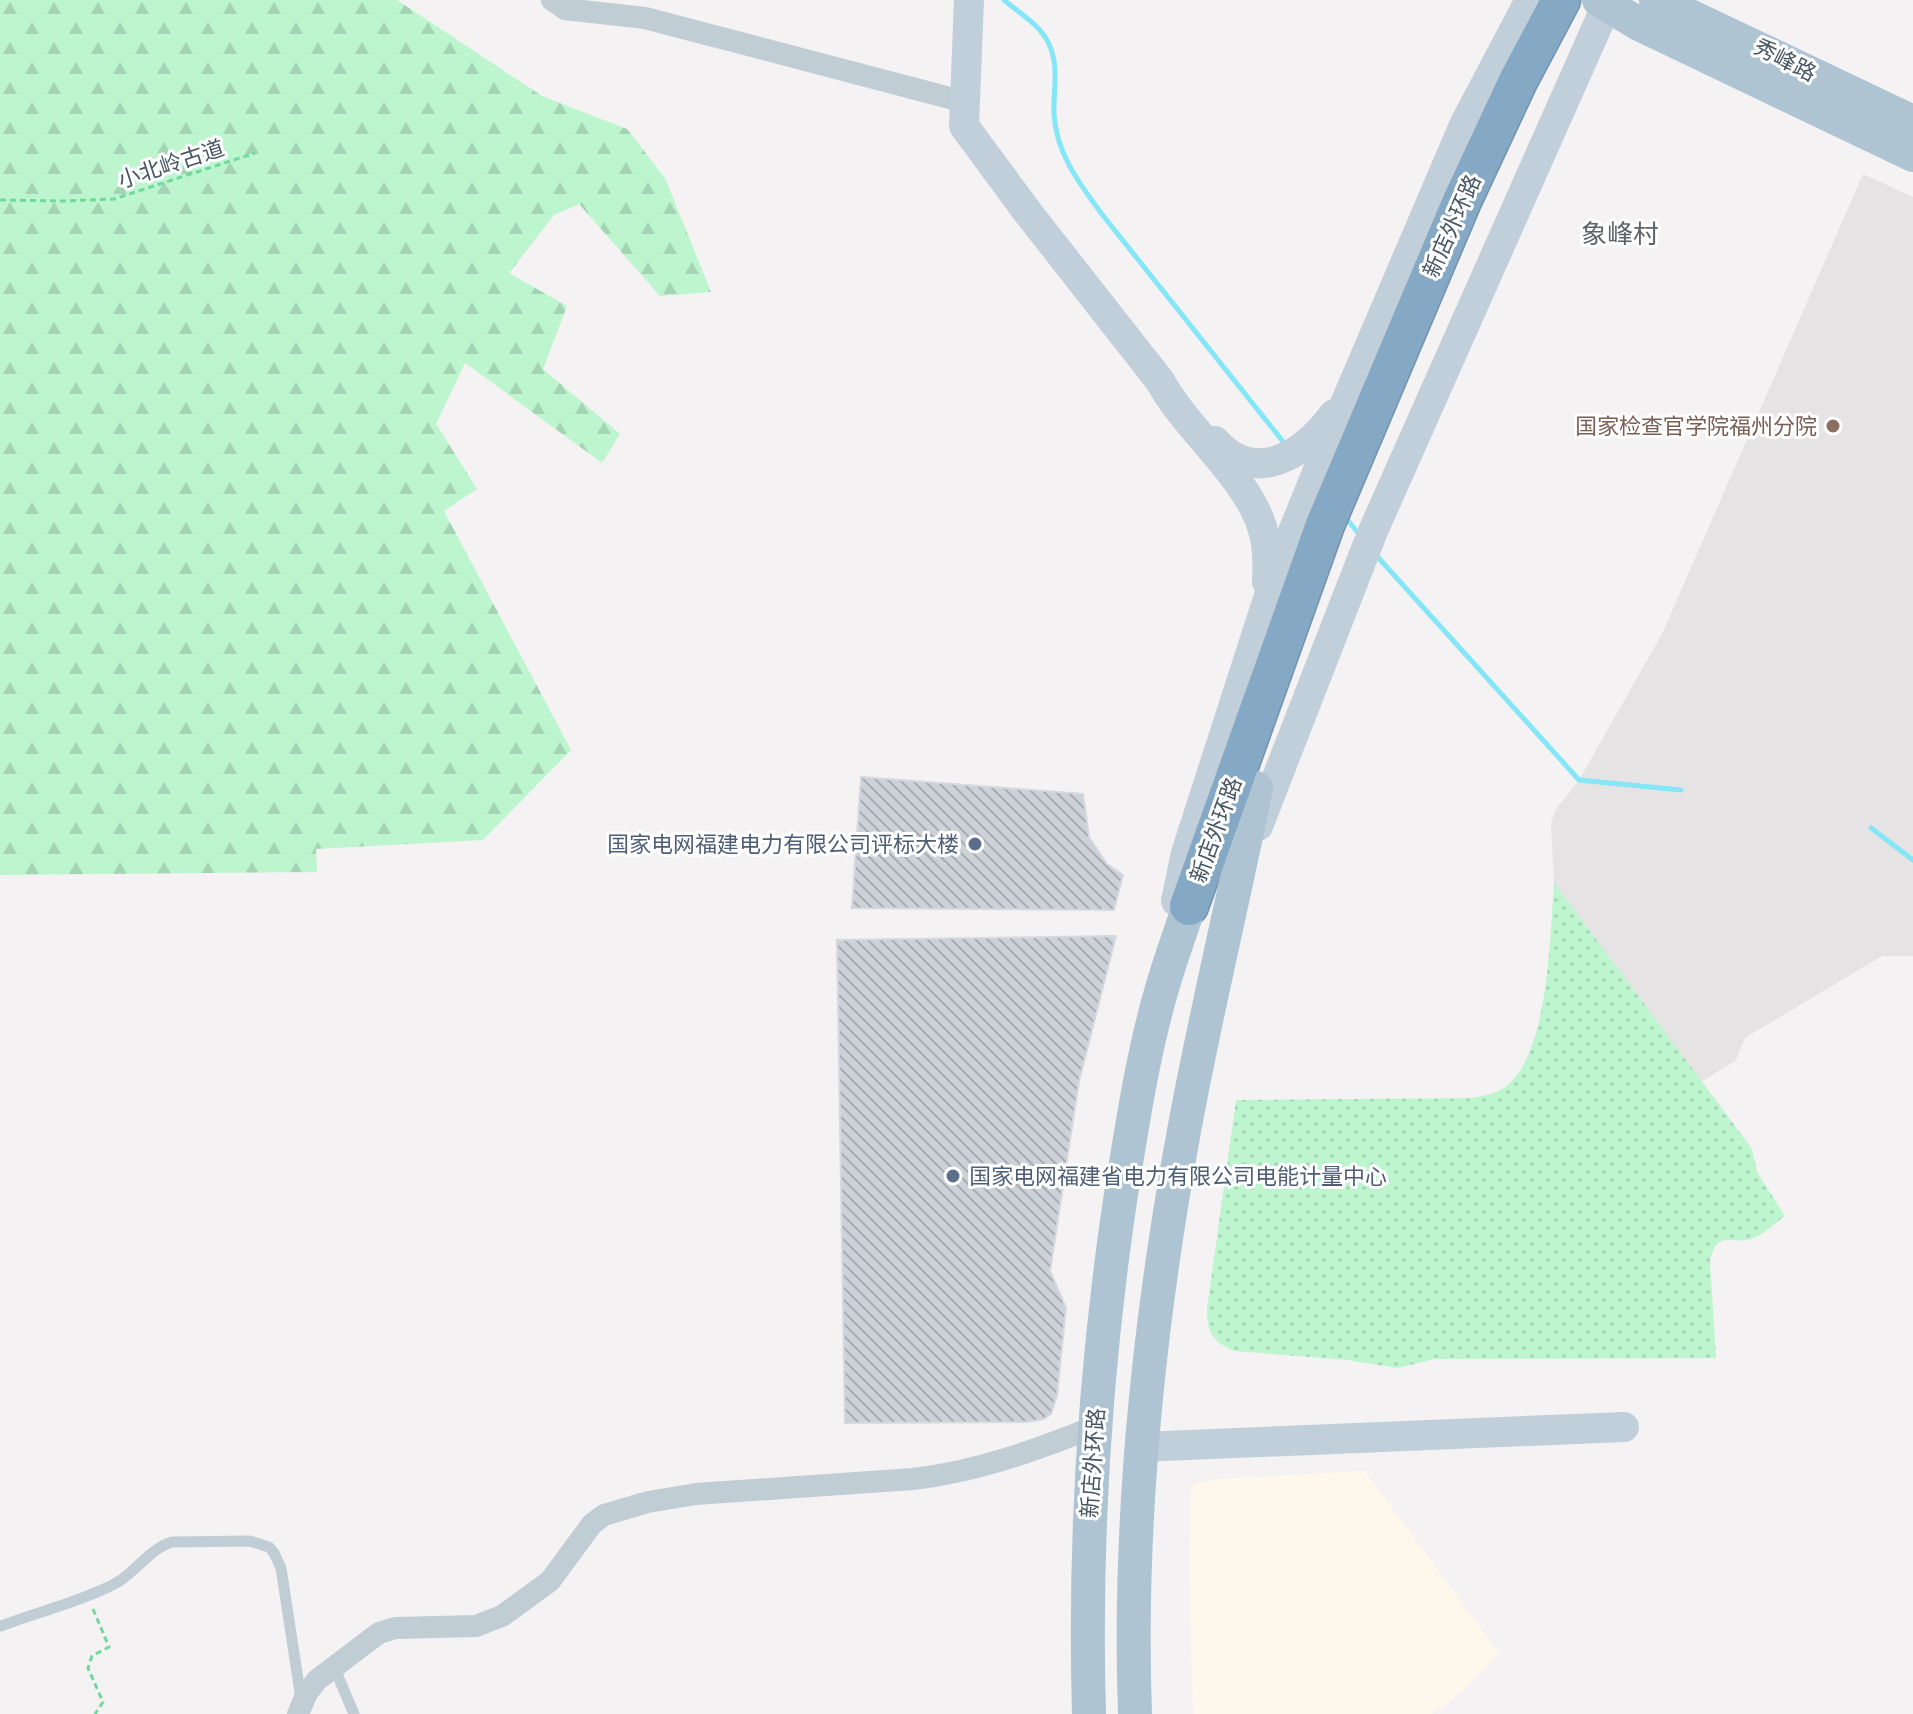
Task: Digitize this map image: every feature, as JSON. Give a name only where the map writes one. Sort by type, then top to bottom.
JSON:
[{"type":"highway","name":"新店外环路","points":[[1189,906],[1325,525],[1462,201],[1518,81],[1561,0]]},
{"type":"highway","name":"新店外环路","points":[[1256,788],[1288,690],[1355,511],[1483,211],[1601,1]]},
{"type":"main road","points":[[969,0],[964,126],[1160,381],[1171,401],[1245,493],[1259,518],[1266,543],[1267,601]]},
{"type":"main road","points":[[1160,994],[1171,921],[1186,853],[1267,601],[1306,500],[1300,458],[1349,394],[1465,123],[1530,0]]},
{"type":"main road","name":"秀峰路","points":[[1656,0],[1913,122]]},
{"type":"main road","points":[[1240,872],[1359,563],[1601,1],[1639,24],[1730,69],[1913,155]]},
{"type":"main road","points":[[1160,381],[1178,395],[1227,453],[1246,463],[1300,458]]},
{"type":"main road","name":"新店外环路","points":[[1135,1714],[1135,1567],[1140,1447],[1170,1214],[1184,1131],[1256,788]]},
{"type":"main road","name":"新店外环路","points":[[1089,1714],[1088,1551],[1094,1427],[1105,1309],[1143,1072],[1160,994],[1189,906]]},
{"type":"main road","points":[[1140,1447],[1624,1427]]},
{"type":"street","points":[[552,0],[565,9],[645,18],[965,102]]},
{"type":"street","points":[[300,1711],[312,1687],[364,1642],[379,1633],[395,1628],[461,1628],[488,1623],[502,1616],[550,1581],[592,1524],[604,1515],[696,1494],[930,1477],[1035,1450],[1094,1427]]},
{"type":"lane","points":[[1,1626],[118,1581],[164,1544],[250,1541],[269,1547],[281,1568],[300,1711]]},
{"type":"lane","points":[[334,1667],[354,1714]]},
{"type":"path","name":"小北岭古道","points":[[0,200],[114,199],[255,153]]},
{"type":"path","points":[[86,1595],[109,1647],[92,1656],[88,1668],[103,1702],[95,1714]]},
{"type":"shaded area","name":"国家检查官学院福州分院","points":[[1863,174],[1913,197],[1913,956],[1882,956],[1745,1038],[1736,1060],[1701,1082],[1554,883],[1551,823],[1556,809],[1579,780],[1662,634]]},
{"type":"shaded area","points":[[1365,1471],[1499,1653],[1467,1688],[1432,1714],[1193,1714],[1189,1561],[1191,1485],[1216,1479]]},
{"type":"green space","points":[[0,0],[397,0],[542,96],[627,129],[665,178],[711,292],[660,296],[579,204],[554,215],[509,273],[567,306],[543,369],[620,434],[602,463],[465,363],[436,424],[477,489],[444,511],[571,750],[483,840],[316,849],[317,872],[0,875]]},
{"type":"green space","points":[[1554,883],[1752,1149],[1757,1172],[1785,1216],[1751,1239],[1725,1240],[1713,1251],[1710,1261],[1716,1358],[1434,1359],[1398,1368],[1347,1360],[1235,1351],[1221,1344],[1210,1330],[1207,1309],[1236,1100],[1470,1098],[1491,1094],[1505,1087],[1522,1067],[1540,1018],[1549,960]]},
{"type":"building","name":"国家电网福建电力有限公司评标大楼","points":[[861,777],[1083,794],[1089,837],[1107,864],[1123,875],[1114,910],[852,908]]},
{"type":"building","name":"国家电网福建省电力有限公司电能计量中心","points":[[1116,936],[1079,1081],[1050,1271],[1066,1308],[1057,1395],[1051,1414],[1044,1419],[1028,1422],[845,1423],[837,940]]},
{"type":"waterway","points":[[1004,0],[1040,30],[1052,51],[1056,128],[1064,155],[1077,179],[1285,444]]},
{"type":"waterway","points":[[1345,517],[1359,534]]},
{"type":"waterway","points":[[1375,554],[1579,780],[1681,790]]},
{"type":"waterway","points":[[1871,828],[1913,860]]},
{"type":"place","name":"国家检查官学院福州分院","points":[[1833,426]]},
{"type":"place","name":"国家电网福建电力有限公司评标大楼","points":[[975,844]]},
{"type":"place","name":"国家电网福建省电力有限公司电能计量中心","points":[[953,1176]]},
{"type":"district","name":"象峰村","points":[[1620,234]]}]
